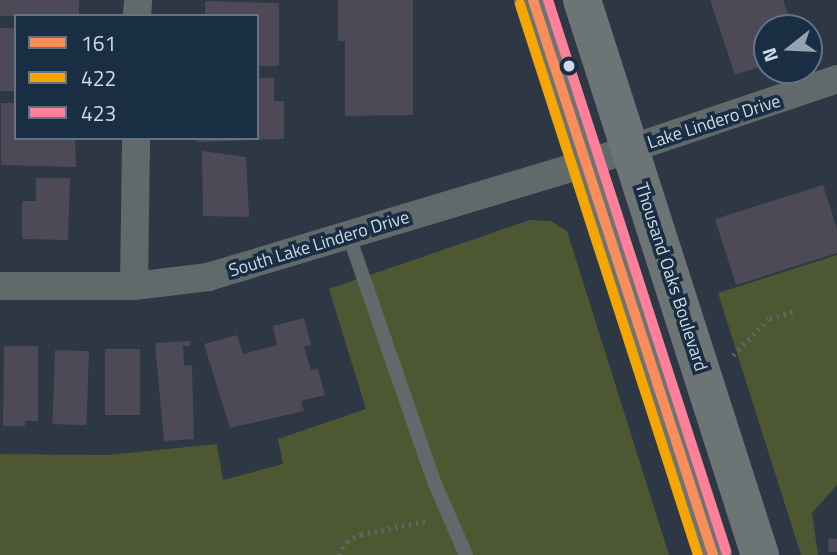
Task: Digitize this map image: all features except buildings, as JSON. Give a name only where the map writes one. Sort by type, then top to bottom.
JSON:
[{"type":"main road","points":[[533,0],[713,555]]},
{"type":"main road","name":"Thousand Oaks Boulevard","points":[[582,0],[760,555]]},
{"type":"street","name":"Lake Lindero Drive","points":[[630,149],[837,79]]},
{"type":"street","points":[[134,286],[136,140]]},
{"type":"street","name":"South Lake Lindero Drive","points":[[0,286],[134,286],[208,277],[630,149]]},
{"type":"lane","points":[[349,236],[435,484],[466,555]]},
{"type":"path","points":[[733,355],[770,318],[796,311]]},
{"type":"path","points":[[339,555],[347,541],[361,534],[428,521]]},
{"type":"green space","points":[[530,220],[551,221],[567,231],[669,555],[0,555],[0,454],[108,455],[217,444],[223,480],[283,464],[278,439],[366,409],[329,289]]},
{"type":"green space","points":[[837,255],[837,485],[812,513],[818,555],[801,555],[718,293]]},
{"type":"transit line","name":"161","points":[[533,0],[713,555]]},
{"type":"transit line","name":"423","points":[[548,0],[726,551]]},
{"type":"transit line","name":"422","points":[[520,4],[698,555]]}]
